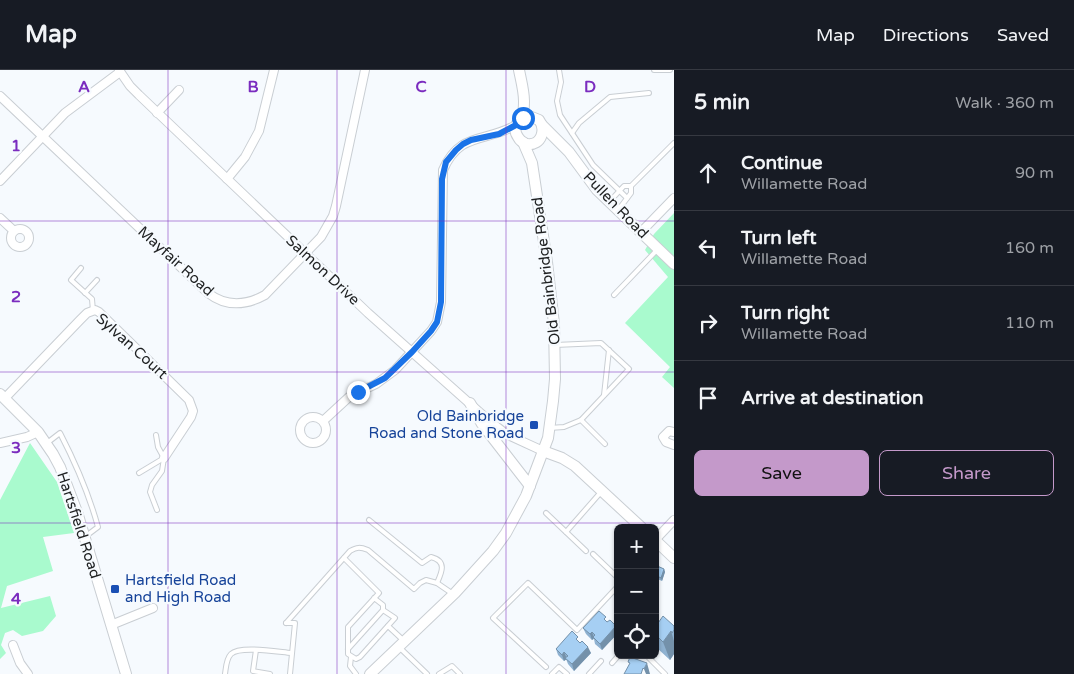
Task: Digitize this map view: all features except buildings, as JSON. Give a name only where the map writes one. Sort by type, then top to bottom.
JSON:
[{"type":"main road","points":[[519,70],[524,111],[515,130],[521,140],[530,144],[538,140],[554,139],[562,144]]},
{"type":"main road","points":[[524,99],[533,116],[542,125],[543,132],[538,140]]},
{"type":"main road","points":[[518,122],[526,116],[533,116]]},
{"type":"main road","name":"Pullen Road","points":[[542,125],[562,144],[590,181],[674,264]]},
{"type":"main road","name":"Old Bainbridge Road","points":[[370,674],[454,594],[476,571],[506,533],[518,513],[543,451],[554,401],[555,345],[550,290],[532,163],[521,140]]},
{"type":"main road","name":"Old Bainbridge Road","points":[[532,163],[538,140]]},
{"type":"main road","name":"Hartsfield Road","points":[[2,396],[38,432],[53,454],[69,488],[126,674]]},
{"type":"main road","points":[[470,403],[482,424],[530,486]]},
{"type":"main road","points":[[543,451],[562,458],[575,466],[638,524]]},
{"type":"main road","points":[[659,545],[674,558]]},
{"type":"street","points":[[227,179],[245,156],[259,131],[274,70]]},
{"type":"street","name":"Mayfair Road","points":[[0,96],[196,283],[217,299],[231,304],[238,304],[260,298],[271,290],[321,237],[333,216],[365,70]]},
{"type":"street","points":[[0,181],[65,113],[120,71]]},
{"type":"street","name":"Salmon Drive","points":[[120,71],[130,86],[157,113],[412,352],[506,434],[543,451]]},
{"type":"street","points":[[157,113],[179,90]]},
{"type":"street","points":[[323,421],[348,398],[385,378],[412,352],[437,322],[440,308],[443,170],[450,156],[463,144],[471,140],[499,134],[518,122]]},
{"type":"street","points":[[499,134],[521,140]]},
{"type":"street","points":[[641,232],[674,198]]},
{"type":"street","points":[[0,218],[14,231]]},
{"type":"street","name":"Sylvan Court","points":[[2,396],[87,313],[99,312],[178,388],[192,406],[191,416],[164,458]]},
{"type":"street","points":[[674,432],[669,431],[663,437],[666,442],[674,445]]},
{"type":"street","points":[[0,443],[27,437],[38,432]]},
{"type":"street","points":[[659,538],[674,520]]},
{"type":"street","points":[[111,625],[153,608]]},
{"type":"street","points":[[13,645],[20,663],[28,674]]},
{"type":"lane","points":[[560,70],[561,82],[557,101],[560,116],[593,165],[628,198]]},
{"type":"lane","points":[[654,70],[670,70]]},
{"type":"lane","points":[[572,133],[579,123],[610,97],[649,92]]},
{"type":"lane","points":[[610,202],[624,186],[631,186],[674,143]]},
{"type":"lane","points":[[618,210],[631,193],[631,186]]},
{"type":"lane","points":[[614,295],[658,249]]},
{"type":"lane","points":[[81,268],[71,280],[92,300],[93,311]]},
{"type":"lane","points":[[85,293],[97,280]]},
{"type":"lane","points":[[549,428],[564,428],[581,420],[629,369],[601,343],[555,345]]},
{"type":"lane","points":[[604,396],[609,350]]},
{"type":"lane","points":[[581,420],[605,444]]},
{"type":"lane","points":[[46,444],[60,433],[78,468],[98,528],[84,537]]},
{"type":"lane","points":[[156,435],[158,447],[164,458],[162,471],[152,485],[150,492],[157,510]]},
{"type":"lane","points":[[139,473],[164,458]]},
{"type":"lane","points":[[566,532],[602,491]]},
{"type":"lane","points":[[546,513],[586,551]]},
{"type":"lane","points":[[369,520],[422,563],[432,557],[440,562],[442,572],[437,583]]},
{"type":"lane","points":[[290,674],[295,623],[286,623],[355,548],[360,547],[368,550],[414,589],[426,580],[437,583],[454,594]]},
{"type":"lane","points":[[593,554],[614,574]]},
{"type":"lane","points":[[344,558],[379,592],[348,626],[348,654],[351,657],[350,666],[356,674]]},
{"type":"lane","points":[[546,667],[493,618],[528,583],[577,630],[614,590]]},
{"type":"lane","points":[[348,650],[383,610],[383,604],[374,598]]},
{"type":"lane","points":[[351,657],[356,659],[360,657],[395,618],[383,610]]},
{"type":"lane","points":[[388,626],[428,674]]},
{"type":"lane","points":[[225,674],[231,654],[237,651],[256,650],[291,653]]},
{"type":"lane","points":[[256,650],[253,672],[270,674]]},
{"type":"lane","points":[[612,663],[616,659]]},
{"type":"lane","points":[[649,659],[665,674]]},
{"type":"lane","points":[[589,674],[602,661]]},
{"type":"lane","points":[[439,674],[452,666],[460,674]]},
{"type":"lane","points":[[552,674],[559,667],[567,674]]},
{"type":"green space","points":[[674,213],[674,388],[662,377],[670,367],[625,323],[668,277],[645,250],[654,234]]},
{"type":"green space","points":[[30,443],[57,482],[74,533],[43,537],[53,571],[7,586],[1,608],[50,596],[56,616],[43,631],[22,636],[13,630],[5,633],[1,645],[6,653],[0,659],[0,500]]},
{"type":"place","name":"Old Bainbridge Road and Stone Road","points":[[534,425]]},
{"type":"place","name":"Hartsfield Road and High Road","points":[[115,589]]},
{"type":"route","points":[[358,392],[376,384],[395,370],[437,322],[441,302],[442,179],[446,162],[463,144],[471,140],[499,134],[516,125],[523,118]]}]
